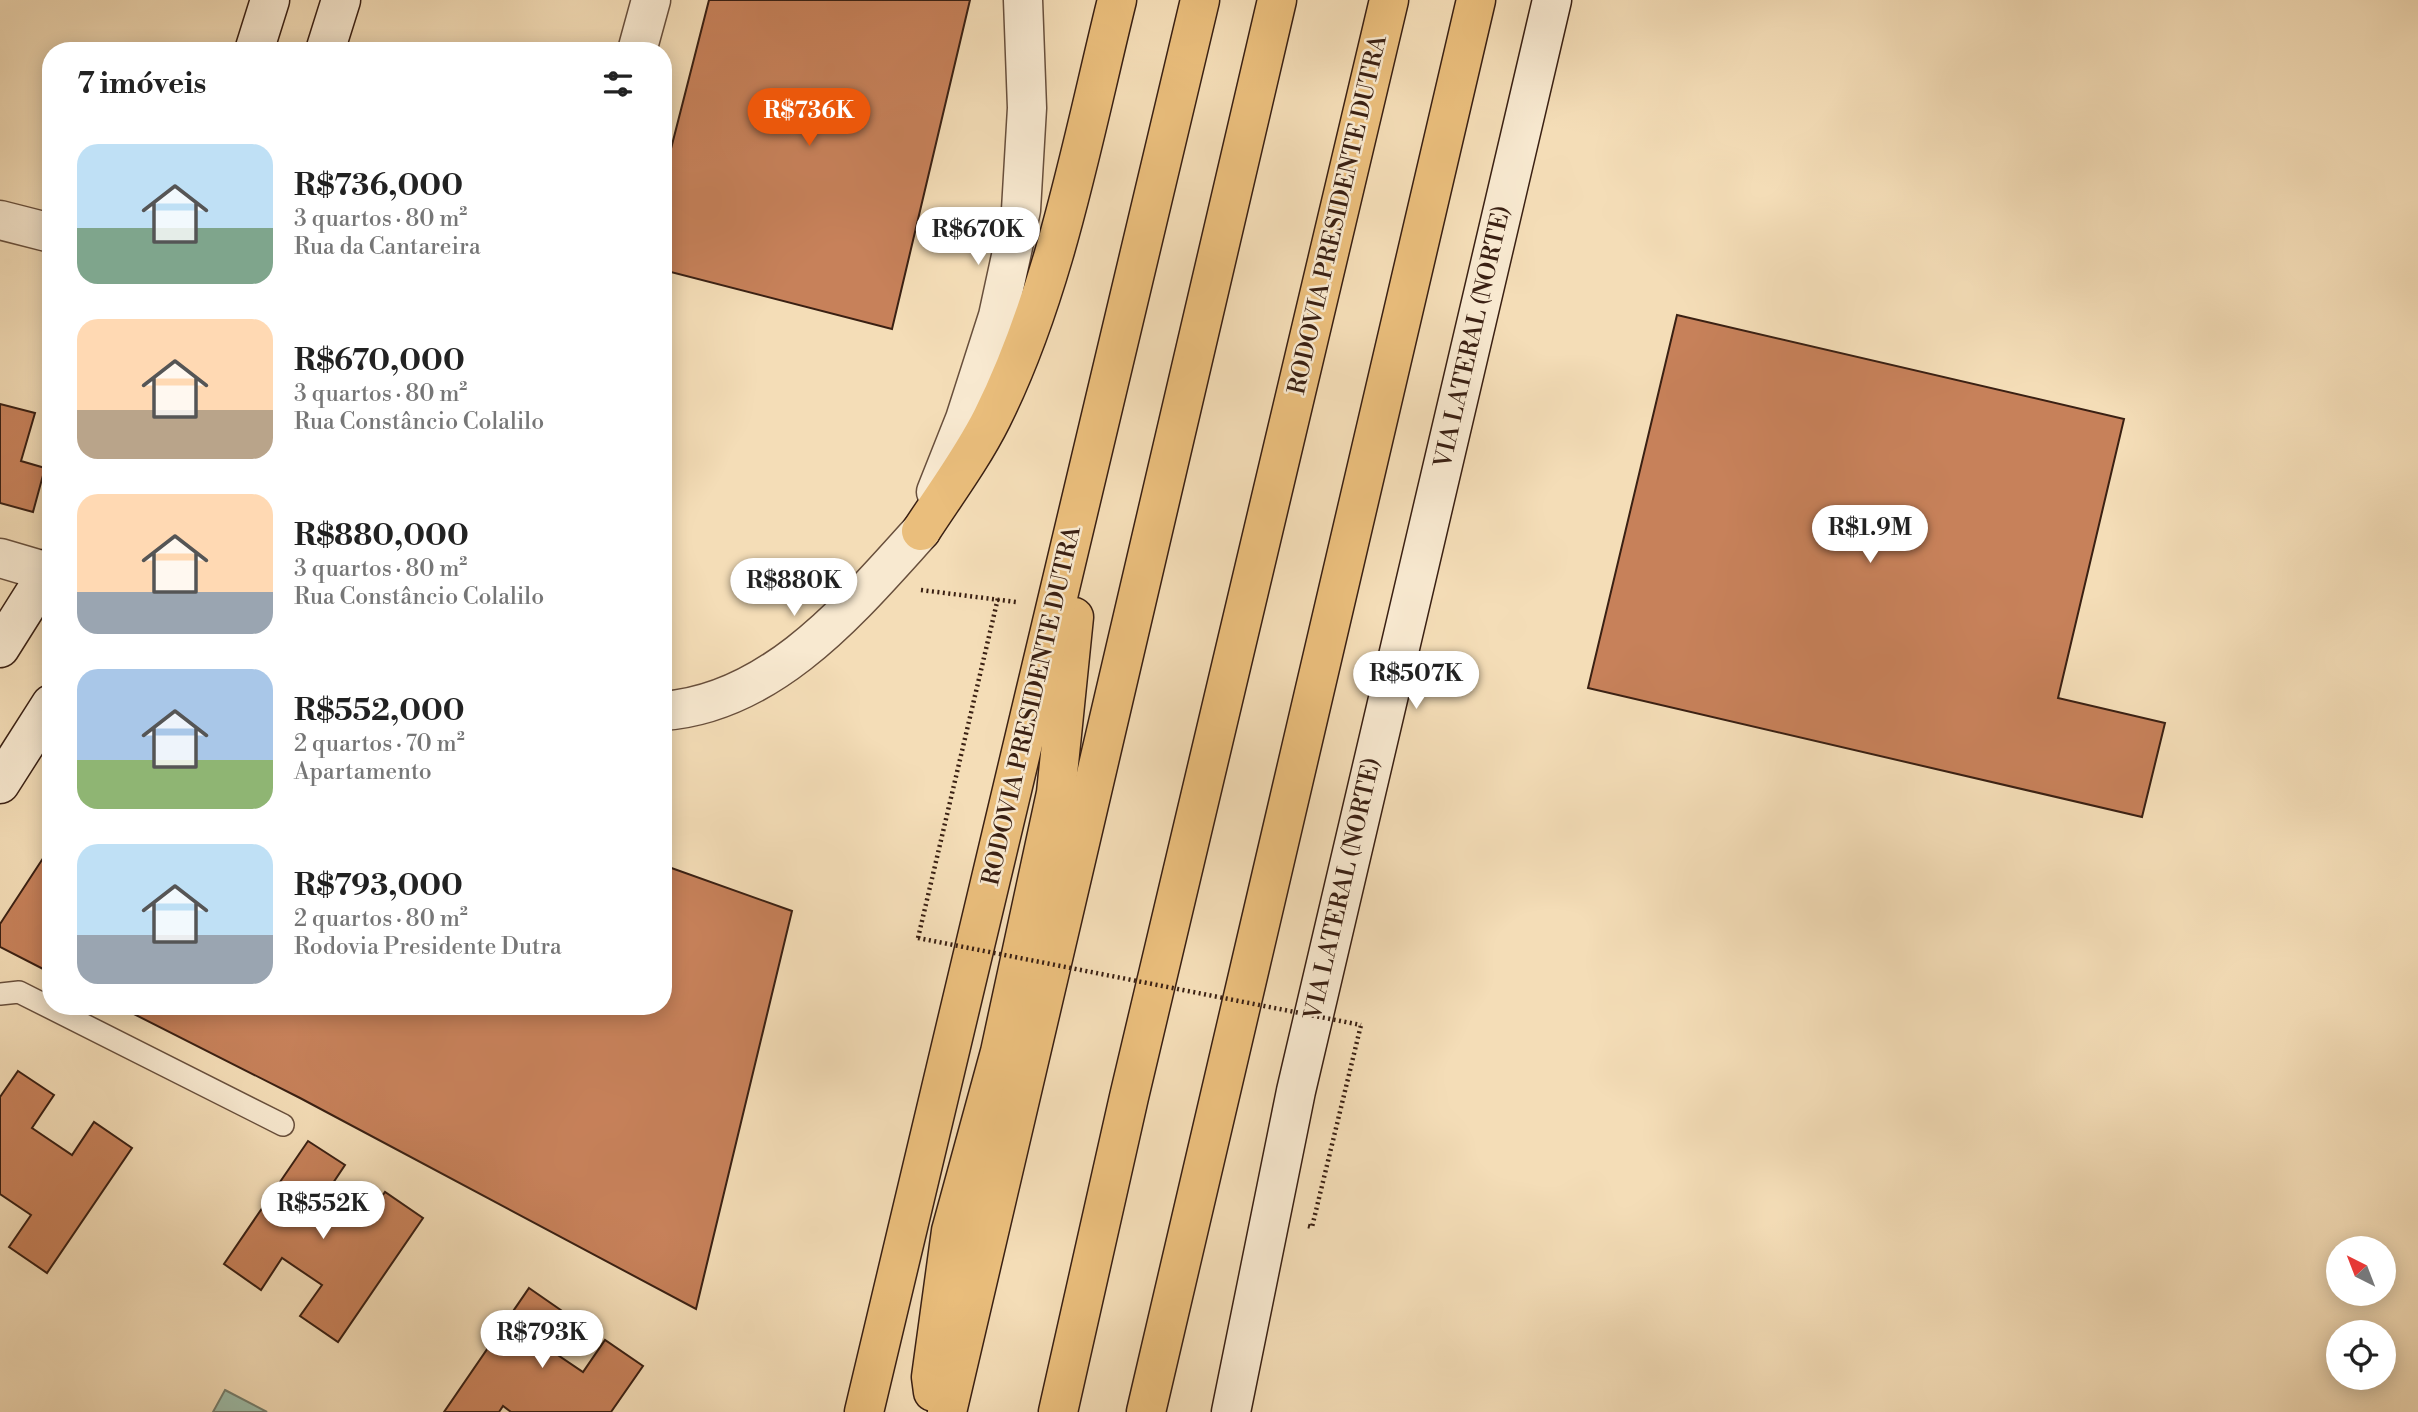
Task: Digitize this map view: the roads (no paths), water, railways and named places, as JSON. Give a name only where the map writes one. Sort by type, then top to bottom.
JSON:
[{"type":"highway","points":[[921,531],[991,420],[1026,337],[1060,226],[1117,0]]},
{"type":"highway","name":"RODOVIA PRESIDENTE DUTRA","points":[[864,1412],[1200,0]]},
{"type":"highway","points":[[947,1412],[1277,0]]},
{"type":"highway","name":"RODOVIA PRESIDENTE DUTRA","points":[[1058,1412],[1129,1097],[1389,0]]},
{"type":"highway","points":[[1146,1412],[1476,0]]},
{"type":"highway","points":[[937,1412],[931,1377],[951,1231],[1000,1052],[1056,793],[1077,588],[1066,561]]},
{"type":"main road","points":[[257,42],[270,0]]},
{"type":"main road","points":[[328,42],[341,0]]},
{"type":"main road","points":[[639,42],[651,0]]},
{"type":"main road","points":[[672,710],[724,696],[774,672],[824,633],[921,531],[965,419],[998,316],[1021,210],[1027,108],[1023,0]]},
{"type":"main road","name":"VIA LATERAL (NORTE)","points":[[1231,1412],[1296,1091],[1552,0]]},
{"type":"main road","points":[[0,220],[42,231]]},
{"type":"main road","points":[[0,558],[42,568]]},
{"type":"main road","points":[[0,648],[42,582]]},
{"type":"main road","points":[[0,784],[42,718]]},
{"type":"lane","points":[[0,994],[19,992],[42,1004]]},
{"type":"lane","points":[[65,1015],[283,1125]]}]
